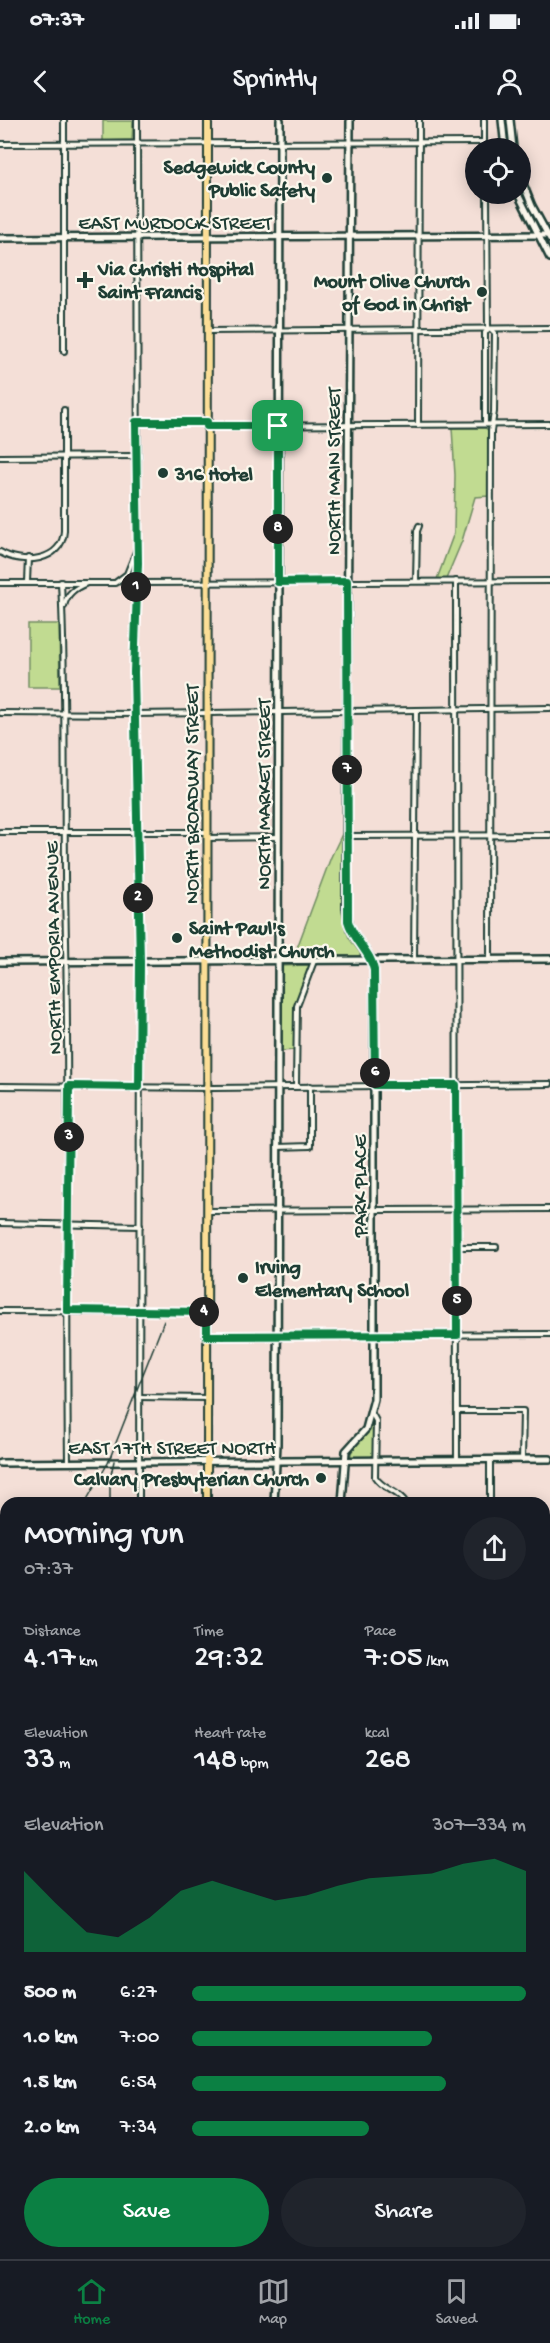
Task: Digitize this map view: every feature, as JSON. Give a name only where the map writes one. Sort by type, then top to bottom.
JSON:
[{"type":"main road","name":"NORTH BROADWAY STREET","points":[[207,1497],[208,120]]},
{"type":"street","points":[[64,120],[64,351]]},
{"type":"street","points":[[137,120],[135,714],[140,962],[139,1497]]},
{"type":"street","name":"NORTH MARKET STREET","points":[[274,1497],[280,120]]},
{"type":"street","name":"NORTH MAIN STREET","points":[[350,120],[347,581],[348,921],[353,935],[371,960]]},
{"type":"street","points":[[418,425],[419,120]]},
{"type":"street","points":[[484,120],[484,138]]},
{"type":"street","points":[[502,120],[504,138]]},
{"type":"street","points":[[510,120],[512,138]]},
{"type":"street","points":[[0,144],[465,142]]},
{"type":"street","points":[[487,204],[490,329]]},
{"type":"street","points":[[523,204],[550,258]]},
{"type":"street","points":[[531,204],[550,236]]},
{"type":"street","name":"EAST MURDOCK STREET","points":[[0,238],[550,236]]},
{"type":"street","points":[[208,331],[550,328]]},
{"type":"street","points":[[485,424],[485,333],[490,329]]},
{"type":"street","points":[[490,329],[495,333],[494,402],[491,424],[490,959]]},
{"type":"street","points":[[0,552],[9,556],[28,558],[53,554],[63,539],[64,410]]},
{"type":"street","points":[[136,422],[278,426],[550,424]]},
{"type":"street","points":[[0,457],[136,456]]},
{"type":"street","points":[[416,581],[419,526]]},
{"type":"street","points":[[0,583],[115,583],[123,579],[131,567],[137,549]]},
{"type":"street","points":[[27,582],[28,558]]},
{"type":"street","points":[[123,579],[136,584],[550,581]]},
{"type":"street","points":[[456,581],[457,1460]]},
{"type":"street","name":"NORTH EMPORIA AVENUE","points":[[61,582],[65,713],[69,1086],[68,1463]]},
{"type":"street","name":"NORTH EMPORIA AVENUE","points":[[63,612],[69,593],[76,587],[89,582]]},
{"type":"street","points":[[0,713],[135,714],[550,708]]},
{"type":"street","points":[[414,960],[416,710]]},
{"type":"street","points":[[0,832],[278,837]]},
{"type":"street","points":[[347,836],[550,835]]},
{"type":"street","points":[[0,962],[550,959]]},
{"type":"street","name":"PARK PLACE","points":[[342,1497],[344,1461],[349,1445],[366,1430],[374,1400],[375,1085],[374,970],[371,960]]},
{"type":"street","points":[[296,1086],[297,1006],[315,961]]},
{"type":"street","points":[[0,1086],[272,1088],[277,1086],[550,1084]]},
{"type":"street","points":[[277,1147],[310,1146],[310,1086]]},
{"type":"street","points":[[207,1211],[550,1209]]},
{"type":"street","points":[[0,1223],[140,1226]]},
{"type":"street","points":[[457,1247],[496,1247]]},
{"type":"street","points":[[0,1311],[207,1312]]},
{"type":"street","points":[[207,1336],[550,1334]]},
{"type":"street","points":[[140,1397],[207,1398]]},
{"type":"street","points":[[457,1411],[523,1411],[522,1460]]},
{"type":"street","name":"PARK PLACE","points":[[371,1412],[375,1421],[374,1468],[378,1482],[401,1497]]},
{"type":"street","points":[[490,1460],[490,1497]]},
{"type":"street","name":"EAST 17TH STREET NORTH","points":[[0,1463],[550,1460]]},
{"type":"green space","points":[[103,121],[133,121],[132,140],[103,141]]},
{"type":"green space","points":[[452,428],[485,428],[489,431],[489,496],[475,497],[462,541],[446,579],[437,579],[454,533],[455,475]]},
{"type":"green space","points":[[28,624],[59,624],[60,687],[28,687]]},
{"type":"green space","points":[[343,832],[344,922],[349,938],[361,954],[358,956],[294,956],[331,857]]},
{"type":"green space","points":[[309,965],[295,1006],[295,1050],[281,1051],[280,966]]},
{"type":"green space","points":[[374,1426],[374,1458],[350,1458],[352,1450]]},
{"type":"railway","points":[[88,1497],[108,1463],[164,1321]]},
{"type":"railway","points":[[110,1497],[110,1479],[114,1461]]},
{"type":"place","name":"Sedgewick County Public Safety","points":[[327,178]]},
{"type":"place","name":"Via Christi Hospital Saint Francis","points":[[85,280]]},
{"type":"place","name":"Mount Olive Church of God in Christ","points":[[482,292]]},
{"type":"place","name":"316 Hotel","points":[[163,473]]},
{"type":"place","name":"Saint Paul's Methodist Church","points":[[177,938]]},
{"type":"place","name":"Irving Elementary School","points":[[243,1278]]},
{"type":"place","name":"Calvary Presbyterian Church","points":[[321,1478]]},
{"type":"route","points":[[136,422],[207,422],[207,426],[278,426],[278,582],[347,581],[346,908],[350,929],[374,966],[375,1085],[456,1085],[457,1335],[207,1336],[207,1312],[75,1312],[67,1310],[69,1086],[139,1087],[140,962],[134,672],[138,563],[136,422]]}]
